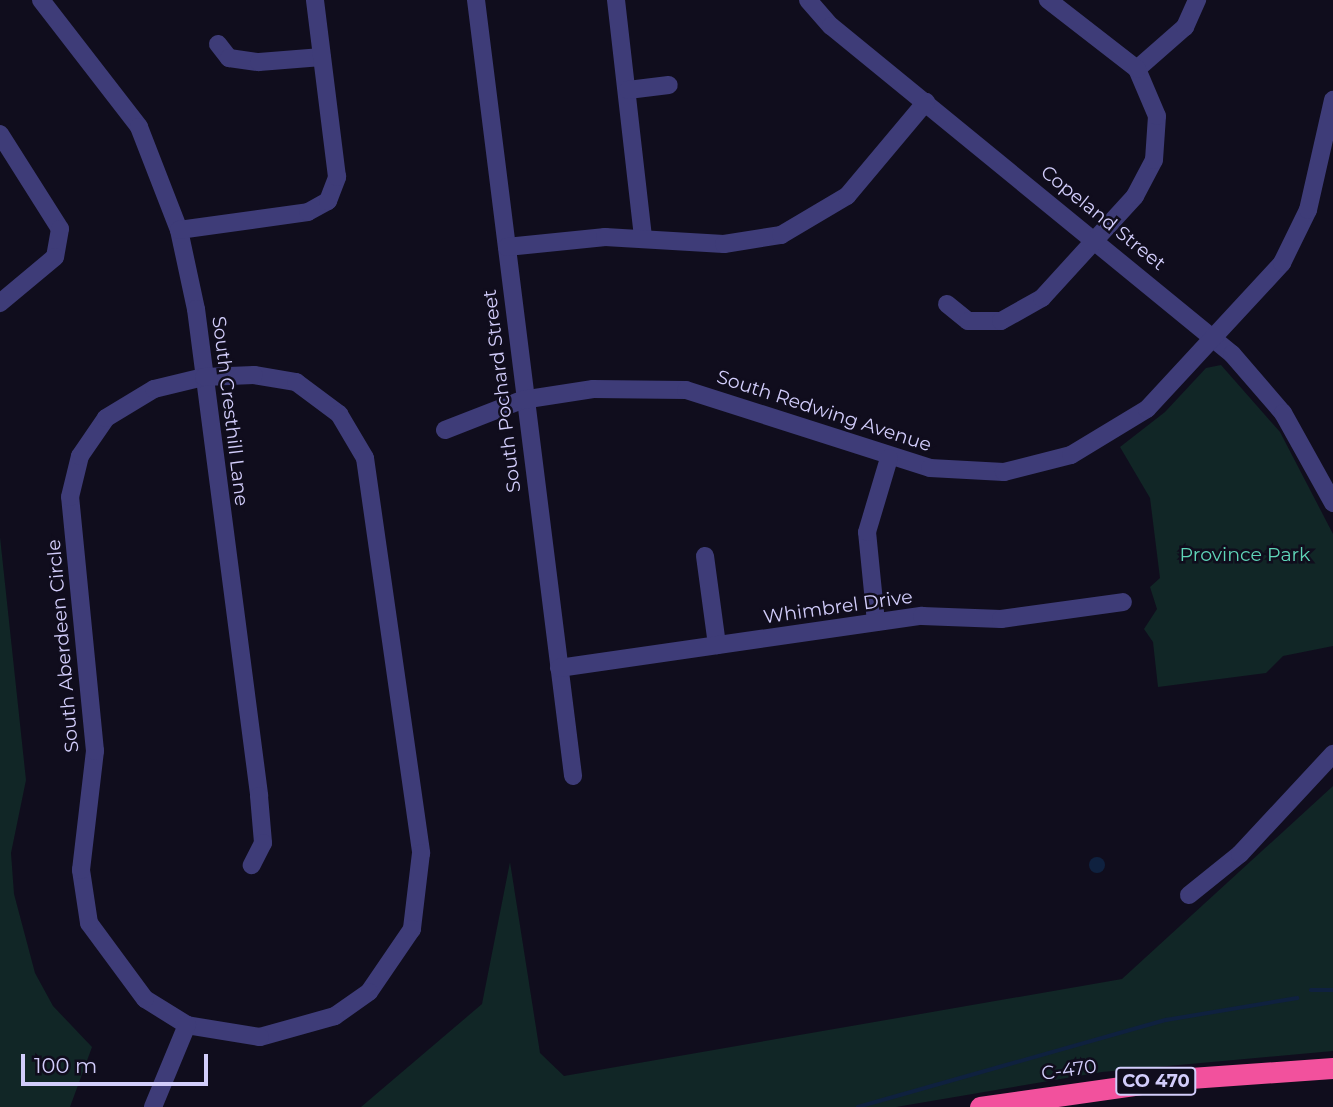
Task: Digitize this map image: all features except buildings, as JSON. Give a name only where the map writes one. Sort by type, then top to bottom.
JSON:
[{"type":"highway","name":"C-470","points":[[980,1107],[1165,1080],[1333,1068]]},
{"type":"street","name":"South Cresthill Lane","points":[[41,0],[139,127],[179,230],[204,377],[259,796],[263,843],[252,865]]},
{"type":"street","points":[[179,230],[308,212],[328,201],[337,177],[315,0]]},
{"type":"street","name":"South Pochard Street","points":[[476,0],[507,247],[522,400],[573,776]]},
{"type":"street","points":[[616,0],[643,238]]},
{"type":"street","name":"Copeland Street","points":[[808,0],[926,102],[1097,238],[1213,338],[1283,413],[1327,471],[1333,503]]},
{"type":"street","points":[[947,304],[968,321],[1019,314],[1097,238],[1135,196],[1154,160],[1157,116],[1137,69],[1048,0]]},
{"type":"street","points":[[1137,69],[1185,27],[1197,0]]},
{"type":"street","points":[[218,44],[229,58],[249,60],[323,57]]},
{"type":"street","points":[[628,90],[670,85]]},
{"type":"street","name":"South Redwing Avenue","points":[[445,430],[522,400],[593,389],[686,390],[791,418],[889,458],[972,472],[1035,466],[1071,455],[1147,409],[1282,263],[1300,234],[1329,136],[1333,100]]},
{"type":"street","points":[[507,247],[643,238],[738,243],[804,225],[869,176],[926,102]]},
{"type":"street","points":[[0,134],[60,229],[55,257],[0,303]]},
{"type":"street","name":"South Aberdeen Circle","points":[[204,377],[296,382],[339,414],[365,458],[421,853],[421,894],[398,958],[369,992],[335,1016],[260,1037],[187,1025],[145,999],[89,923],[81,870],[95,751],[70,497],[80,456],[106,418],[154,390],[204,377]]},
{"type":"street","points":[[876,622],[867,532],[889,458]]},
{"type":"street","points":[[705,556],[717,645]]},
{"type":"street","name":"Whimbrel Drive","points":[[559,667],[952,613],[1001,619],[1123,602]]},
{"type":"street","points":[[1189,895],[1240,854],[1333,754]]},
{"type":"street","points":[[153,1107],[187,1025]]},
{"type":"green space","name":"Province Park","points":[[1221,365],[1280,432],[1333,534],[1333,646],[1283,656],[1266,673],[1158,687],[1153,642],[1144,629],[1157,609],[1150,587],[1160,578],[1150,498],[1120,447],[1165,412],[1206,368]]},
{"type":"green space","points":[[0,537],[26,780],[11,853],[14,894],[35,973],[53,1006],[92,1047],[70,1107],[0,1107]]},
{"type":"green space","points":[[1333,786],[1333,1051],[1102,1072],[896,1107],[361,1107],[482,1004],[510,862],[540,1053],[564,1076],[1122,979]]},
{"type":"water","points":[[1094,857],[1100,857],[1105,865],[1103,871],[1094,873],[1089,868],[1089,862]]},
{"type":"waterway","points":[[1311,990],[1333,990]]},
{"type":"waterway","points":[[858,1107],[1166,1020],[1297,998]]}]
